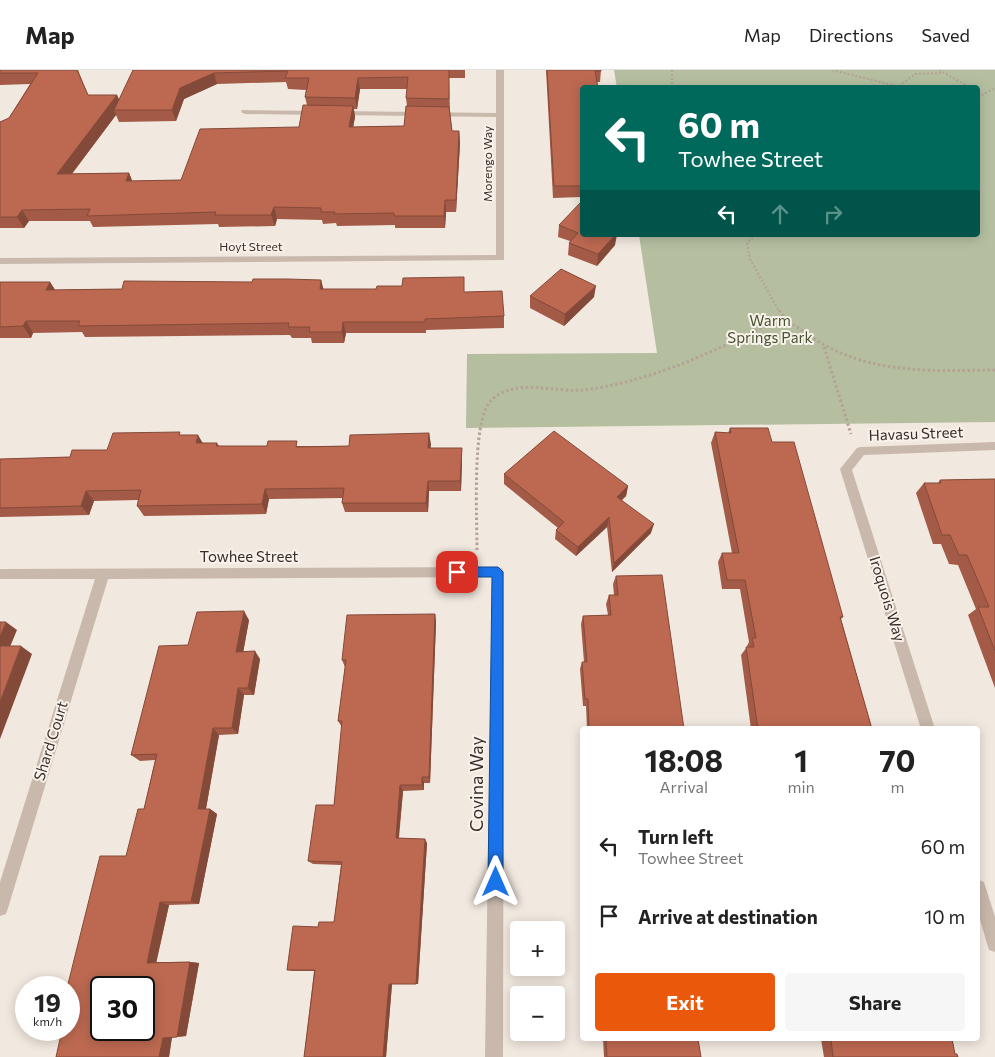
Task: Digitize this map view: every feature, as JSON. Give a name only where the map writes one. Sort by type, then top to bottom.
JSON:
[{"type":"street","name":"Morengo Way","points":[[500,70],[501,258]]},
{"type":"street","points":[[245,112],[324,113]]},
{"type":"street","points":[[333,113],[500,115]]},
{"type":"street","name":"Hoyt Street","points":[[0,261],[501,258]]},
{"type":"street","name":"Havasu Street","points":[[846,469],[862,451],[995,446]]},
{"type":"street","name":"Iroquois Way","points":[[846,469],[927,726]]},
{"type":"street","name":"Towhee Street","points":[[0,574],[498,572]]},
{"type":"street","name":"Covina Way","points":[[494,1057],[498,572]]},
{"type":"street","name":"Shard Court","points":[[0,908],[103,574]]},
{"type":"street","points":[[980,895],[995,944]]},
{"type":"path","points":[[672,70],[672,85]]},
{"type":"path","points":[[832,70],[891,85]]},
{"type":"path","points":[[901,85],[915,74],[941,73],[961,80],[967,85]]},
{"type":"path","points":[[980,95],[995,88]]},
{"type":"path","points":[[753,237],[747,242],[750,259],[783,317],[824,347],[871,365],[932,371],[995,370]]},
{"type":"path","points":[[477,572],[480,428],[488,404],[503,391],[528,388],[580,391],[639,380],[689,363],[783,317]]},
{"type":"path","points":[[824,347],[850,432],[862,451]]},
{"type":"green space","name":"Warm Springs Park","points":[[614,70],[995,70],[995,422],[466,428],[467,354],[657,353],[639,237],[980,237],[980,85],[616,85]]},
{"type":"building","points":[[0,70],[77,70],[88,95],[117,95],[57,174],[129,173],[126,181],[181,180],[200,129],[299,127],[303,105],[353,106],[349,127],[404,126],[406,106],[449,107],[452,131],[459,131],[456,200],[445,200],[444,216],[394,216],[394,213],[334,214],[335,212],[321,212],[321,208],[274,207],[271,215],[215,215],[216,212],[87,216],[90,209],[22,210],[17,217],[0,217],[0,122],[9,118],[38,73],[0,73]]},
{"type":"building","points":[[133,70],[449,70],[449,99],[406,98],[408,77],[358,78],[355,98],[305,97],[309,78],[285,78],[288,71],[214,73],[180,88],[172,110],[114,110]]},
{"type":"building","points":[[547,70],[601,70],[595,71],[597,85],[580,85],[580,186],[554,186]]},
{"type":"building","points":[[580,203],[580,237],[613,237],[598,254],[569,243],[578,233],[559,225]]},
{"type":"building","points":[[561,269],[596,286],[565,314],[530,296]]},
{"type":"building","points":[[464,277],[464,292],[502,291],[504,316],[425,319],[425,322],[343,322],[342,332],[309,332],[310,327],[288,327],[289,323],[78,326],[80,321],[26,321],[23,326],[0,327],[0,282],[50,282],[46,290],[122,289],[124,281],[252,282],[253,279],[287,279],[321,280],[320,289],[376,289],[377,286],[402,286],[403,278]]},
{"type":"building","points":[[730,428],[768,428],[772,442],[794,442],[871,726],[758,726],[746,647],[754,647],[752,638],[756,638],[745,580],[727,580],[722,553],[739,553],[715,432],[731,433]]},
{"type":"building","points":[[554,431],[628,486],[617,497],[654,524],[614,563],[609,517],[578,547],[556,530],[564,522],[504,474]]},
{"type":"building","points":[[180,432],[179,435],[198,435],[196,443],[217,443],[216,446],[267,446],[268,441],[297,441],[296,447],[349,446],[350,435],[429,433],[428,448],[462,448],[460,481],[428,481],[426,503],[342,503],[344,488],[265,489],[262,504],[137,506],[141,490],[86,491],[81,506],[0,508],[0,459],[70,457],[72,450],[107,450],[113,433]]},
{"type":"building","points":[[995,479],[995,651],[978,607],[989,607],[967,555],[959,555],[950,535],[942,535],[924,483],[941,483],[940,480]]},
{"type":"building","points":[[662,575],[684,726],[589,726],[588,699],[585,699],[582,662],[587,662],[583,616],[611,615],[609,595],[618,595],[616,576]]},
{"type":"building","points":[[244,611],[236,652],[255,651],[248,688],[238,688],[232,728],[213,728],[198,809],[210,809],[191,902],[160,902],[147,963],[190,962],[177,1037],[163,1038],[159,1057],[56,1057],[60,1041],[80,1041],[80,976],[70,976],[100,856],[126,856],[138,809],[144,809],[157,754],[131,755],[159,646],[188,645],[197,612]]},
{"type":"building","points":[[435,614],[429,777],[422,777],[422,785],[400,785],[396,838],[425,839],[416,984],[389,984],[383,1057],[304,1057],[315,970],[287,970],[293,926],[318,927],[319,922],[334,922],[342,862],[308,861],[316,805],[334,805],[342,721],[338,721],[346,660],[342,660],[347,615]]},
{"type":"building","points":[[0,622],[6,622],[0,637]]},
{"type":"building","points":[[0,646],[21,646],[0,702]]},
{"type":"building","points":[[606,1041],[698,1041],[701,1057],[607,1057]]},
{"type":"building","points":[[831,1041],[952,1041],[955,1054],[958,1057],[833,1057]]},
{"type":"route","points":[[457,572],[498,572],[496,882]]}]
